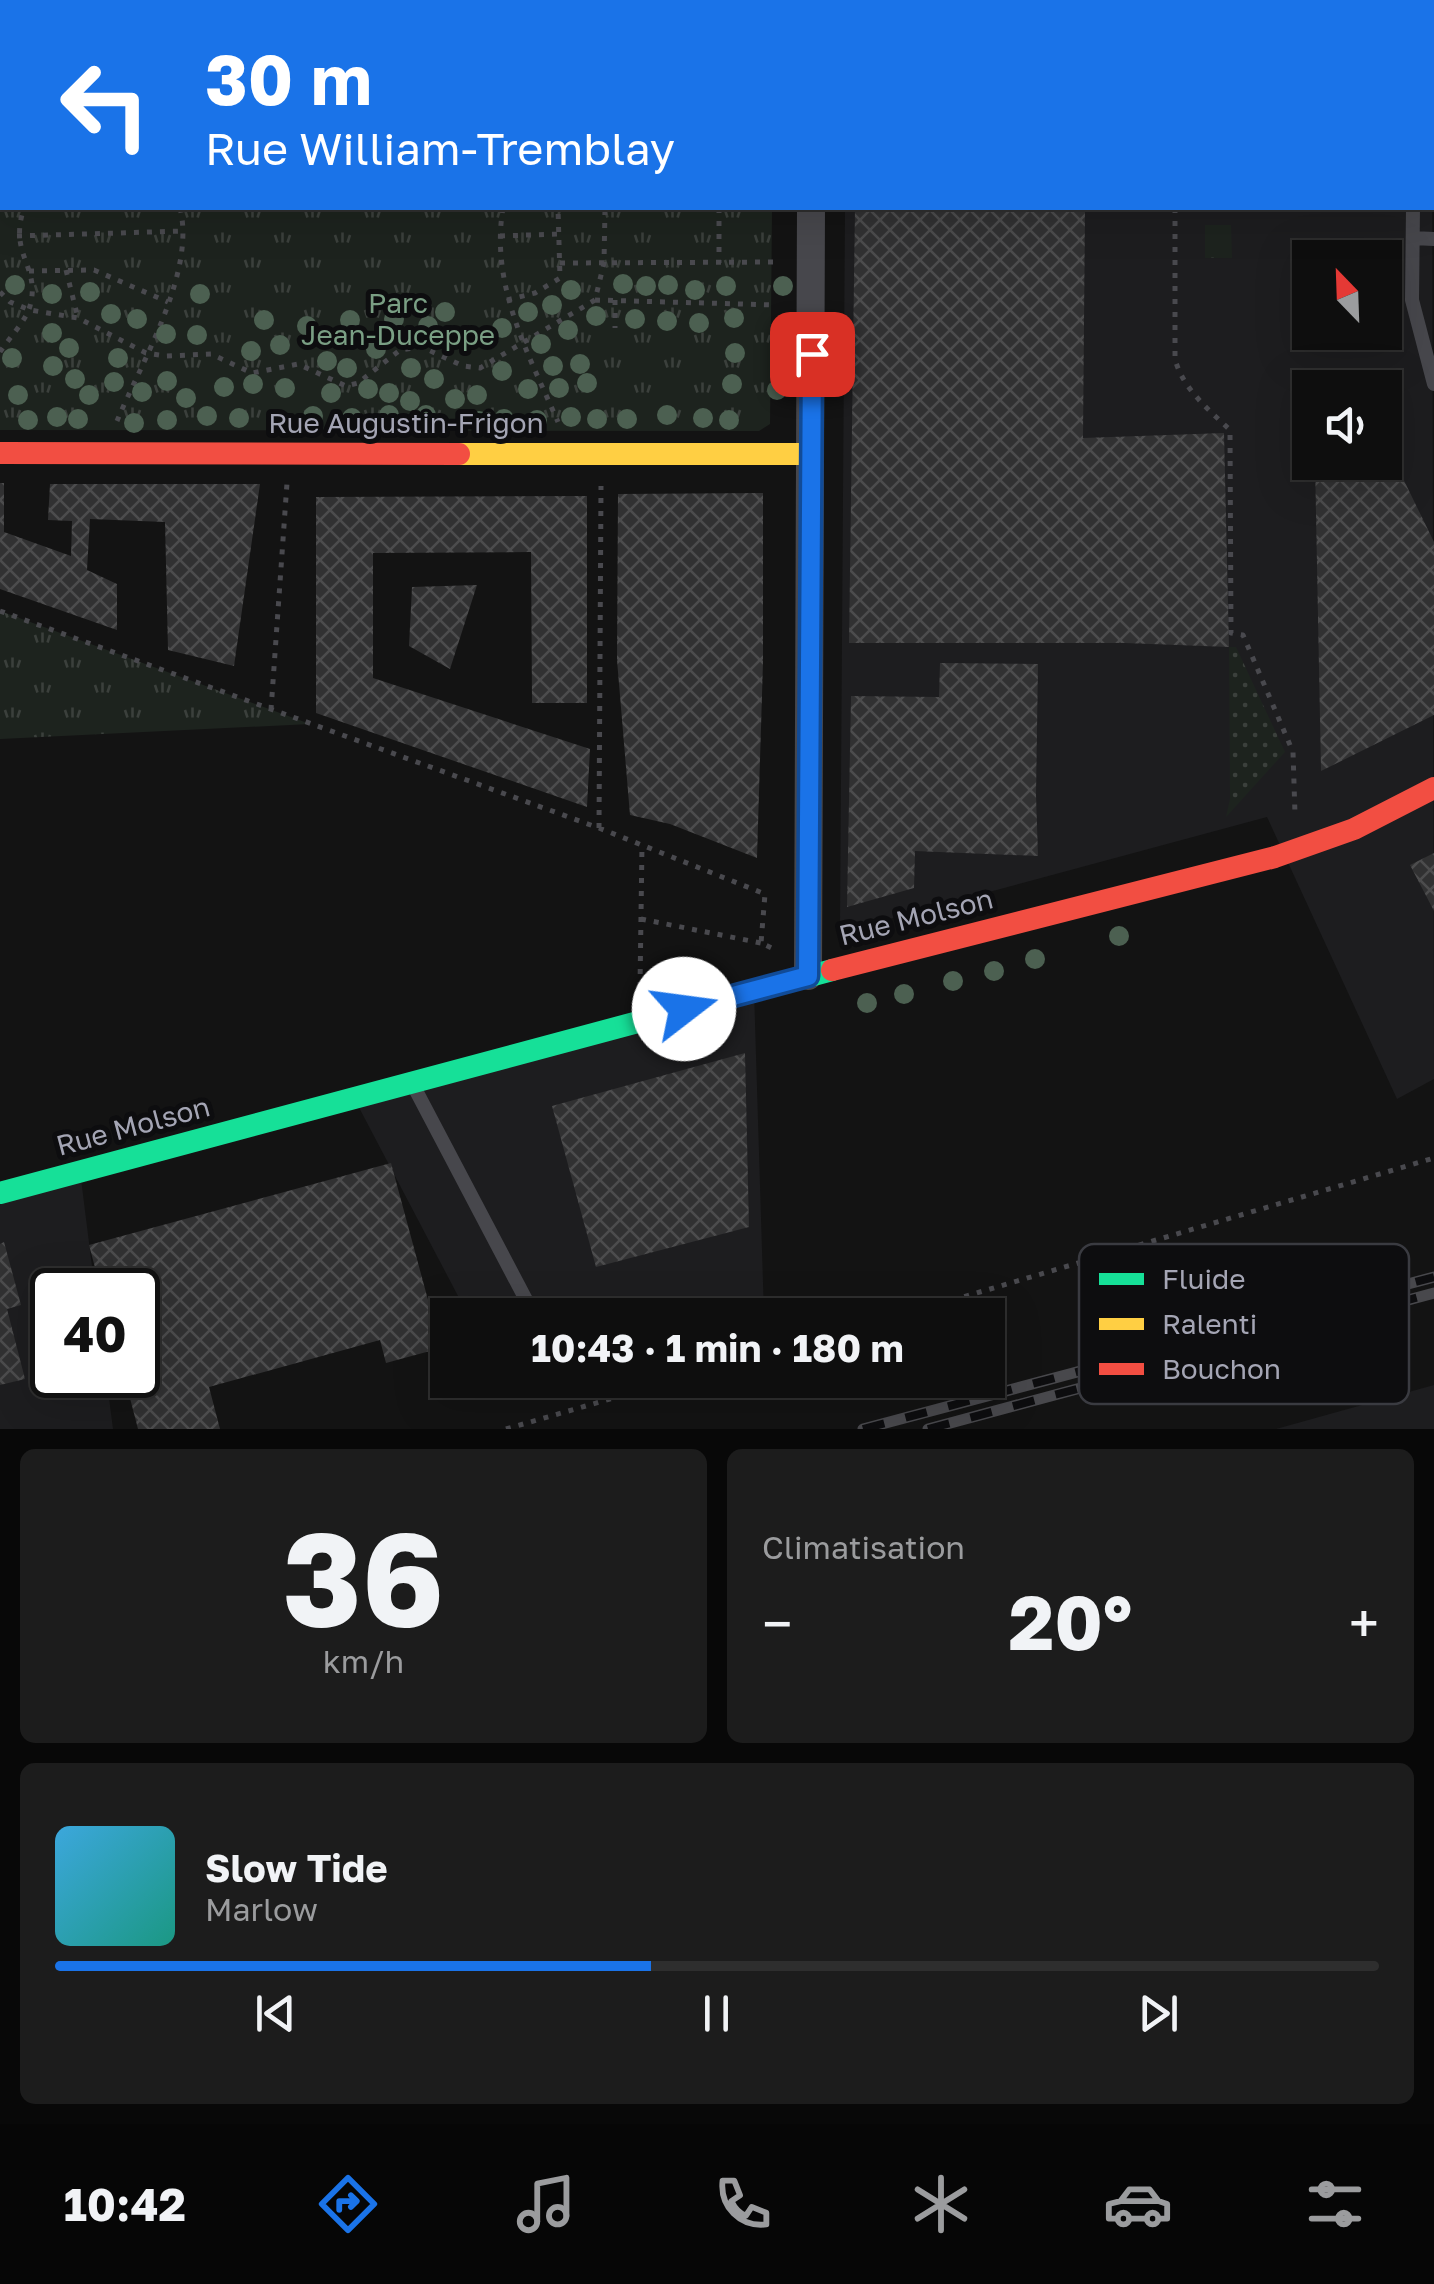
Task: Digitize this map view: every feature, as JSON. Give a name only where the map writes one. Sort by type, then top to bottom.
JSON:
[{"type":"street","points":[[808,976],[812,210]]},
{"type":"street","name":"Rue Augustin-Frigon","points":[[0,453],[811,454]]},
{"type":"street","name":"Rue Molson","points":[[0,1193],[808,976],[1275,857],[1354,829],[1434,788]]},
{"type":"lane","points":[[1413,210],[1412,300],[1434,384]]},
{"type":"lane","points":[[1413,238],[1434,239]]},
{"type":"lane","points":[[412,1082],[525,1298]]},
{"type":"path","points":[[0,352],[30,310],[34,282],[21,256],[18,236],[24,210]]},
{"type":"path","points":[[112,434],[182,263],[180,210]]},
{"type":"path","points":[[503,210],[500,236],[507,300],[562,434]]},
{"type":"path","points":[[507,300],[536,293],[560,278],[558,210]]},
{"type":"path","points":[[595,300],[604,263],[602,210]]},
{"type":"path","points":[[719,210],[719,262]]},
{"type":"path","points":[[1175,210],[1178,372],[1190,391],[1230,430],[1231,633],[1243,636],[1294,752],[1295,814]]},
{"type":"path","points":[[18,236],[184,232]]},
{"type":"path","points":[[500,236],[559,234]]},
{"type":"path","points":[[560,263],[777,262]]},
{"type":"path","points":[[66,270],[78,318]]},
{"type":"path","points":[[29,271],[94,270],[168,302]]},
{"type":"path","points":[[0,292],[10,302],[30,310],[78,318],[146,353],[210,354],[252,373],[298,364],[346,386],[358,384],[390,357],[411,348],[432,349],[463,366],[480,368],[595,300],[776,305]]},
{"type":"path","points":[[615,300],[615,328]]},
{"type":"path","points":[[271,710],[288,478]]},
{"type":"path","points":[[598,828],[600,481]]},
{"type":"path","points":[[0,610],[598,828],[780,899]]},
{"type":"path","points":[[640,991],[642,846]]},
{"type":"path","points":[[762,944],[765,894]]},
{"type":"path","points":[[641,919],[762,944],[774,950]]},
{"type":"path","points":[[1143,1244],[1434,1158]]},
{"type":"path","points":[[960,1298],[1079,1263]]},
{"type":"path","points":[[506,1429],[614,1398]]},
{"type":"shaded area","points":[[845,210],[1432,210],[1434,1079],[1397,1099],[1267,817],[852,929],[840,923]]},
{"type":"shaded area","points":[[754,990],[763,1298],[459,1298],[354,1098]]},
{"type":"shaded area","points":[[80,1171],[92,1268],[30,1268],[30,1398],[109,1398],[113,1429],[0,1429],[0,1193]]},
{"type":"shaded area","points":[[1434,1385],[1434,1429],[1276,1429],[1366,1404],[1409,1404],[1409,1392]]},
{"type":"green space","name":"Parc Jean-Duceppe","points":[[0,210],[772,210],[770,424],[759,431],[0,430]]},
{"type":"green space","points":[[1205,225],[1231,225],[1232,258],[1205,258]]},
{"type":"green space","points":[[0,611],[310,724],[0,739]]},
{"type":"green space","points":[[1229,647],[1236,647],[1285,752],[1226,817],[1230,799]]},
{"type":"building","points":[[855,210],[1085,210],[1083,438],[1224,433],[1229,647],[849,643]]},
{"type":"building","points":[[1402,476],[1434,542],[1434,715],[1321,771],[1315,480],[1402,480]]},
{"type":"building","points":[[0,483],[4,483],[4,532],[71,556],[72,521],[48,520],[50,484],[260,484],[234,666],[168,650],[165,522],[90,519],[87,570],[117,584],[117,630],[0,589]]},
{"type":"building","points":[[763,493],[757,858],[670,824],[630,815],[617,660],[618,494]]},
{"type":"building","points":[[587,496],[587,703],[532,703],[531,552],[373,553],[373,678],[590,749],[587,807],[316,713],[316,497]]},
{"type":"building","points":[[477,585],[450,669],[409,646],[412,587]]},
{"type":"building","points":[[940,663],[1038,664],[1038,856],[915,851],[914,888],[847,907],[851,696],[939,697]]},
{"type":"building","points":[[1434,853],[1434,911],[1410,865]]},
{"type":"building","points":[[745,1053],[749,1227],[596,1267],[552,1106]]},
{"type":"building","points":[[391,1163],[430,1307],[430,1351],[386,1363],[380,1340],[209,1387],[220,1429],[138,1429],[130,1398],[160,1398],[160,1268],[95,1268],[89,1245]]},
{"type":"building","points":[[4,1242],[21,1305],[7,1309],[25,1379],[0,1385],[0,1244]]},
{"type":"railway","points":[[1409,1284],[1434,1277]]},
{"type":"railway","points":[[1409,1300],[1434,1293]]},
{"type":"railway","points":[[863,1429],[1079,1372]]},
{"type":"railway","points":[[928,1429],[1079,1388]]},
{"type":"traffic: fast","points":[[0,1193],[832,970]]},
{"type":"traffic: slow","points":[[459,454],[811,454]]},
{"type":"traffic: jam","points":[[0,453],[459,454]]},
{"type":"traffic: jam","points":[[832,970],[1275,857],[1354,829],[1434,788]]},
{"type":"route","points":[[684,1009],[808,976],[812,354]]}]
